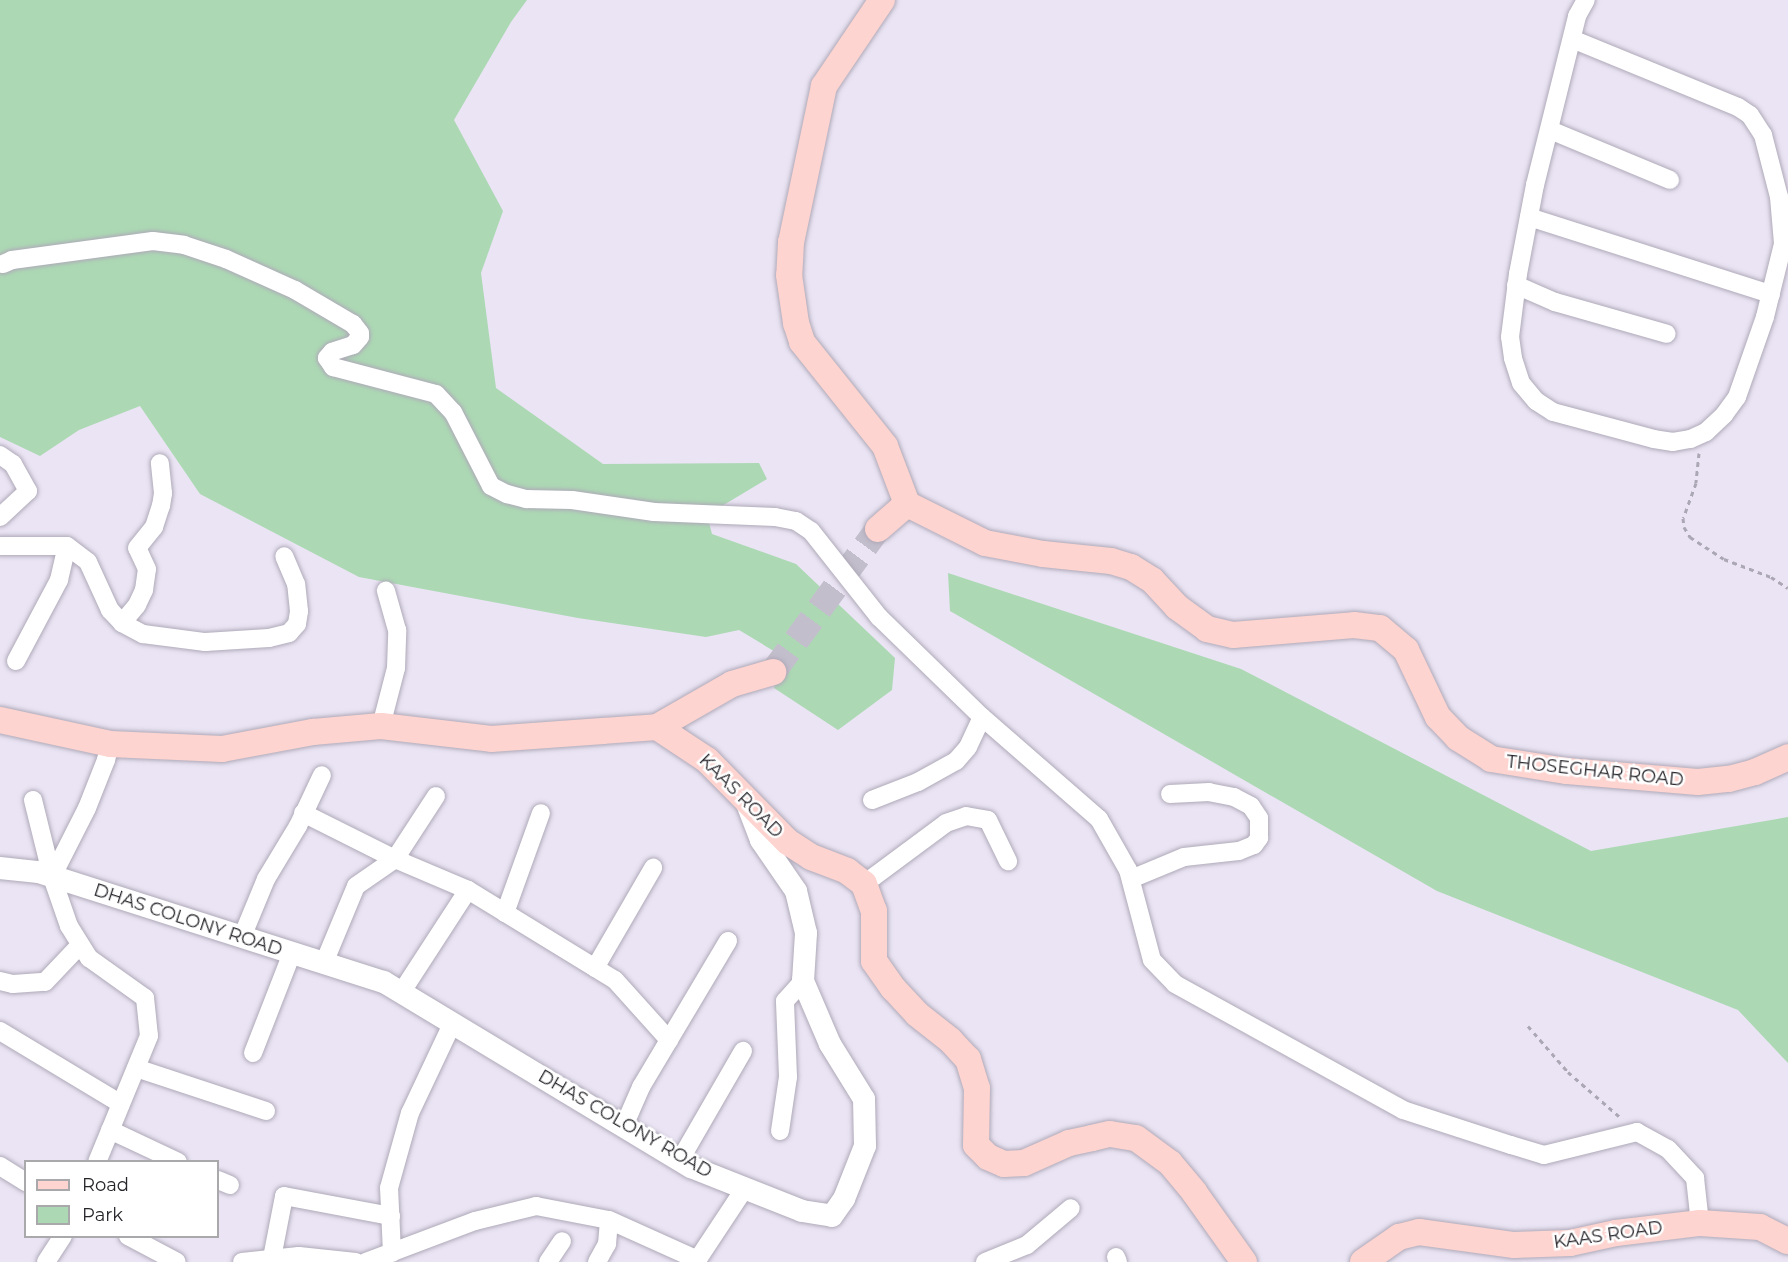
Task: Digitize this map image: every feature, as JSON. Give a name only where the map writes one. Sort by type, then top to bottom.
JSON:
[{"type":"main road","points":[[878,5],[824,86],[791,242],[789,275],[796,323],[802,342],[885,446],[907,504],[878,530]]},
{"type":"main road","name":"THOSEGHAR ROAD","points":[[907,504],[985,543],[1043,554],[1111,561],[1131,567],[1152,580],[1177,607],[1207,629],[1233,635],[1343,626],[1380,628],[1406,650],[1438,717],[1458,738],[1491,759],[1538,768],[1698,782],[1729,779],[1755,772],[1788,757]]},
{"type":"main road","points":[[0,720],[110,744],[222,748],[313,732],[381,726],[490,739],[657,727],[732,684],[773,672]]},
{"type":"main road","name":"KAAS ROAD","points":[[657,727],[707,760],[788,842],[811,857],[847,871],[864,884]]},
{"type":"main road","points":[[864,884],[874,911],[874,961],[893,988],[917,1014],[950,1040],[968,1059],[977,1088],[976,1145],[988,1157],[1004,1164],[1024,1163],[1069,1143],[1110,1134],[1137,1138],[1170,1163],[1194,1192],[1244,1262]]},
{"type":"main road","name":"KAAS ROAD","points":[[1363,1262],[1399,1237],[1419,1232],[1447,1234],[1482,1242],[1525,1245],[1570,1243],[1616,1233],[1700,1223],[1760,1227],[1788,1241]]},
{"type":"street","points":[[878,5],[899,0]]},
{"type":"street","points":[[1572,39],[1738,107],[1750,115],[1763,135],[1779,197],[1783,244],[1771,294],[1737,397],[1712,426],[1692,438],[1673,442],[1654,439],[1553,412],[1536,401],[1521,383],[1513,358],[1510,337],[1516,285],[1529,217],[1572,39],[1578,16],[1586,0]]},
{"type":"street","points":[[1550,130],[1670,180]]},
{"type":"street","points":[[1529,217],[1771,294]]},
{"type":"street","points":[[3,264],[12,260],[153,241],[184,246],[215,256],[295,290],[354,324],[360,337],[353,345],[332,352],[327,358],[333,367],[436,394],[453,412],[491,486],[507,494],[526,499],[572,500],[654,512],[775,517],[796,521],[811,531],[879,616],[982,717],[1099,819],[1128,870],[1152,960],[1175,984],[1403,1110],[1544,1155],[1637,1132],[1668,1149],[1695,1178],[1700,1223]]},
{"type":"street","points":[[1516,285],[1554,302],[1668,334]]},
{"type":"street","points":[[0,455],[13,464],[28,491],[0,517]]},
{"type":"street","points":[[122,623],[137,605],[144,590],[147,569],[136,548],[154,527],[161,506],[164,494],[160,463]]},
{"type":"street","points":[[0,546],[67,546],[88,562],[110,610],[122,623],[143,634],[205,642],[269,638],[289,633],[297,624],[299,611],[296,584],[284,556]]},
{"type":"street","points":[[16,661],[59,580],[67,546]]},
{"type":"street","points":[[381,726],[396,668],[397,630],[386,591]]},
{"type":"street","points":[[872,800],[918,782],[956,761],[968,747],[982,717]]},
{"type":"street","points":[[52,877],[87,808],[110,744]]},
{"type":"street","points":[[242,937],[266,879],[298,826],[322,775]]},
{"type":"street","points":[[1131,879],[1184,857],[1239,851],[1254,845],[1259,838],[1260,818],[1251,806],[1234,796],[1209,792],[1170,794]]},
{"type":"street","points":[[324,963],[356,886],[395,859],[436,796]]},
{"type":"street","points":[[33,800],[52,877],[69,926],[89,958],[145,998],[149,1036],[97,1160]]},
{"type":"street","name":"DHAS COLONY ROAD","points":[[0,868],[52,877],[384,982],[680,1160],[802,1211],[832,1216],[844,1199],[865,1146],[864,1100],[830,1044],[803,981],[806,933],[796,891],[761,840],[746,801]]},
{"type":"street","points":[[303,813],[395,859],[468,890],[615,980],[669,1040]]},
{"type":"street","points":[[505,913],[541,813]]},
{"type":"street","points":[[864,884],[946,823],[966,816],[988,820],[1008,861]]},
{"type":"street","points":[[595,968],[652,868]]},
{"type":"street","points":[[401,993],[468,890]]},
{"type":"street","points":[[624,1126],[641,1087],[728,941]]},
{"type":"street","points":[[0,981],[13,984],[45,982],[80,945]]},
{"type":"street","points":[[253,1053],[292,953]]},
{"type":"street","points":[[780,1131],[788,1077],[785,1001],[803,981]]},
{"type":"street","points":[[392,1253],[389,1188],[410,1113],[452,1024]]},
{"type":"street","points":[[0,1031],[121,1104]]},
{"type":"street","points":[[680,1160],[743,1050]]},
{"type":"street","points":[[136,1068],[266,1111]]},
{"type":"street","points":[[110,1130],[176,1160]]},
{"type":"street","points":[[0,1166],[24,1181]]},
{"type":"street","points":[[366,1262],[475,1221],[536,1206],[609,1220],[697,1261],[745,1188]]},
{"type":"street","points":[[272,1258],[284,1196],[390,1216]]},
{"type":"street","points":[[985,1262],[1027,1245],[1071,1208]]},
{"type":"street","points":[[597,1262],[607,1244],[609,1220]]},
{"type":"street","points":[[46,1262],[62,1238]]},
{"type":"street","points":[[132,1238],[177,1262]]},
{"type":"street","points":[[548,1262],[562,1241]]},
{"type":"street","points":[[242,1262],[298,1256],[353,1262]]},
{"type":"path","points":[[1692,438],[1699,452],[1699,462],[1696,483],[1683,518],[1684,527],[1690,537],[1724,559],[1771,577],[1788,588]]},
{"type":"path","points":[[1528,1026],[1568,1072],[1637,1132]]},
{"type":"green space","points":[[0,0],[527,0],[511,22],[454,120],[503,211],[481,273],[496,388],[603,464],[759,463],[767,479],[707,515],[712,534],[796,564],[895,658],[892,690],[838,730],[774,688],[782,656],[739,630],[706,637],[578,618],[359,577],[200,494],[140,406],[79,430],[40,456],[0,437]]},
{"type":"green space","points":[[948,573],[1241,669],[1591,851],[1788,817],[1788,1063],[1738,1010],[1437,891],[950,611]]},
{"type":"tunnel","points":[[773,672],[878,529]]}]
